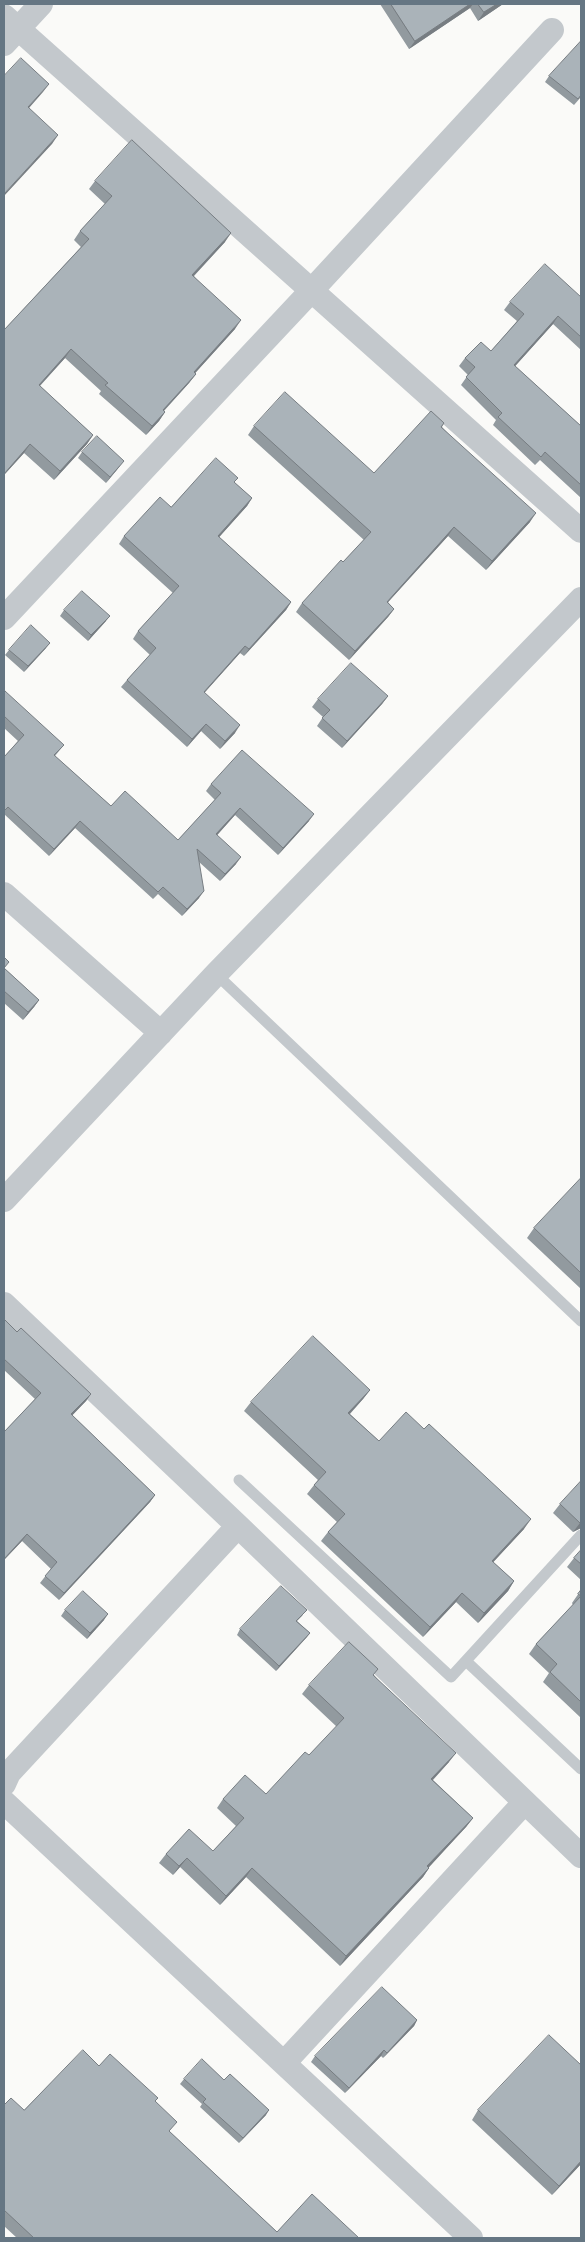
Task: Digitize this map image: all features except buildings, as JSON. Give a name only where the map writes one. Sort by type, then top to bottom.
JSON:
[{"type":"street","points":[[41,4],[9,29],[312,290],[581,531]]},
{"type":"street","points":[[4,618],[312,290],[552,30]]},
{"type":"street","points":[[4,1200],[216,974],[581,599]]},
{"type":"street","points":[[4,894],[161,1033]]},
{"type":"street","points":[[4,1304],[581,1856]]},
{"type":"street","points":[[4,1784],[16,1766],[238,1526]]},
{"type":"street","points":[[4,1802],[469,2238]]},
{"type":"street","points":[[284,2063],[524,1803]]},
{"type":"lane","points":[[216,974],[581,1321]]},
{"type":"lane","points":[[239,1480],[452,1677],[581,1536]]},
{"type":"lane","points":[[466,1661],[581,1769]]}]
